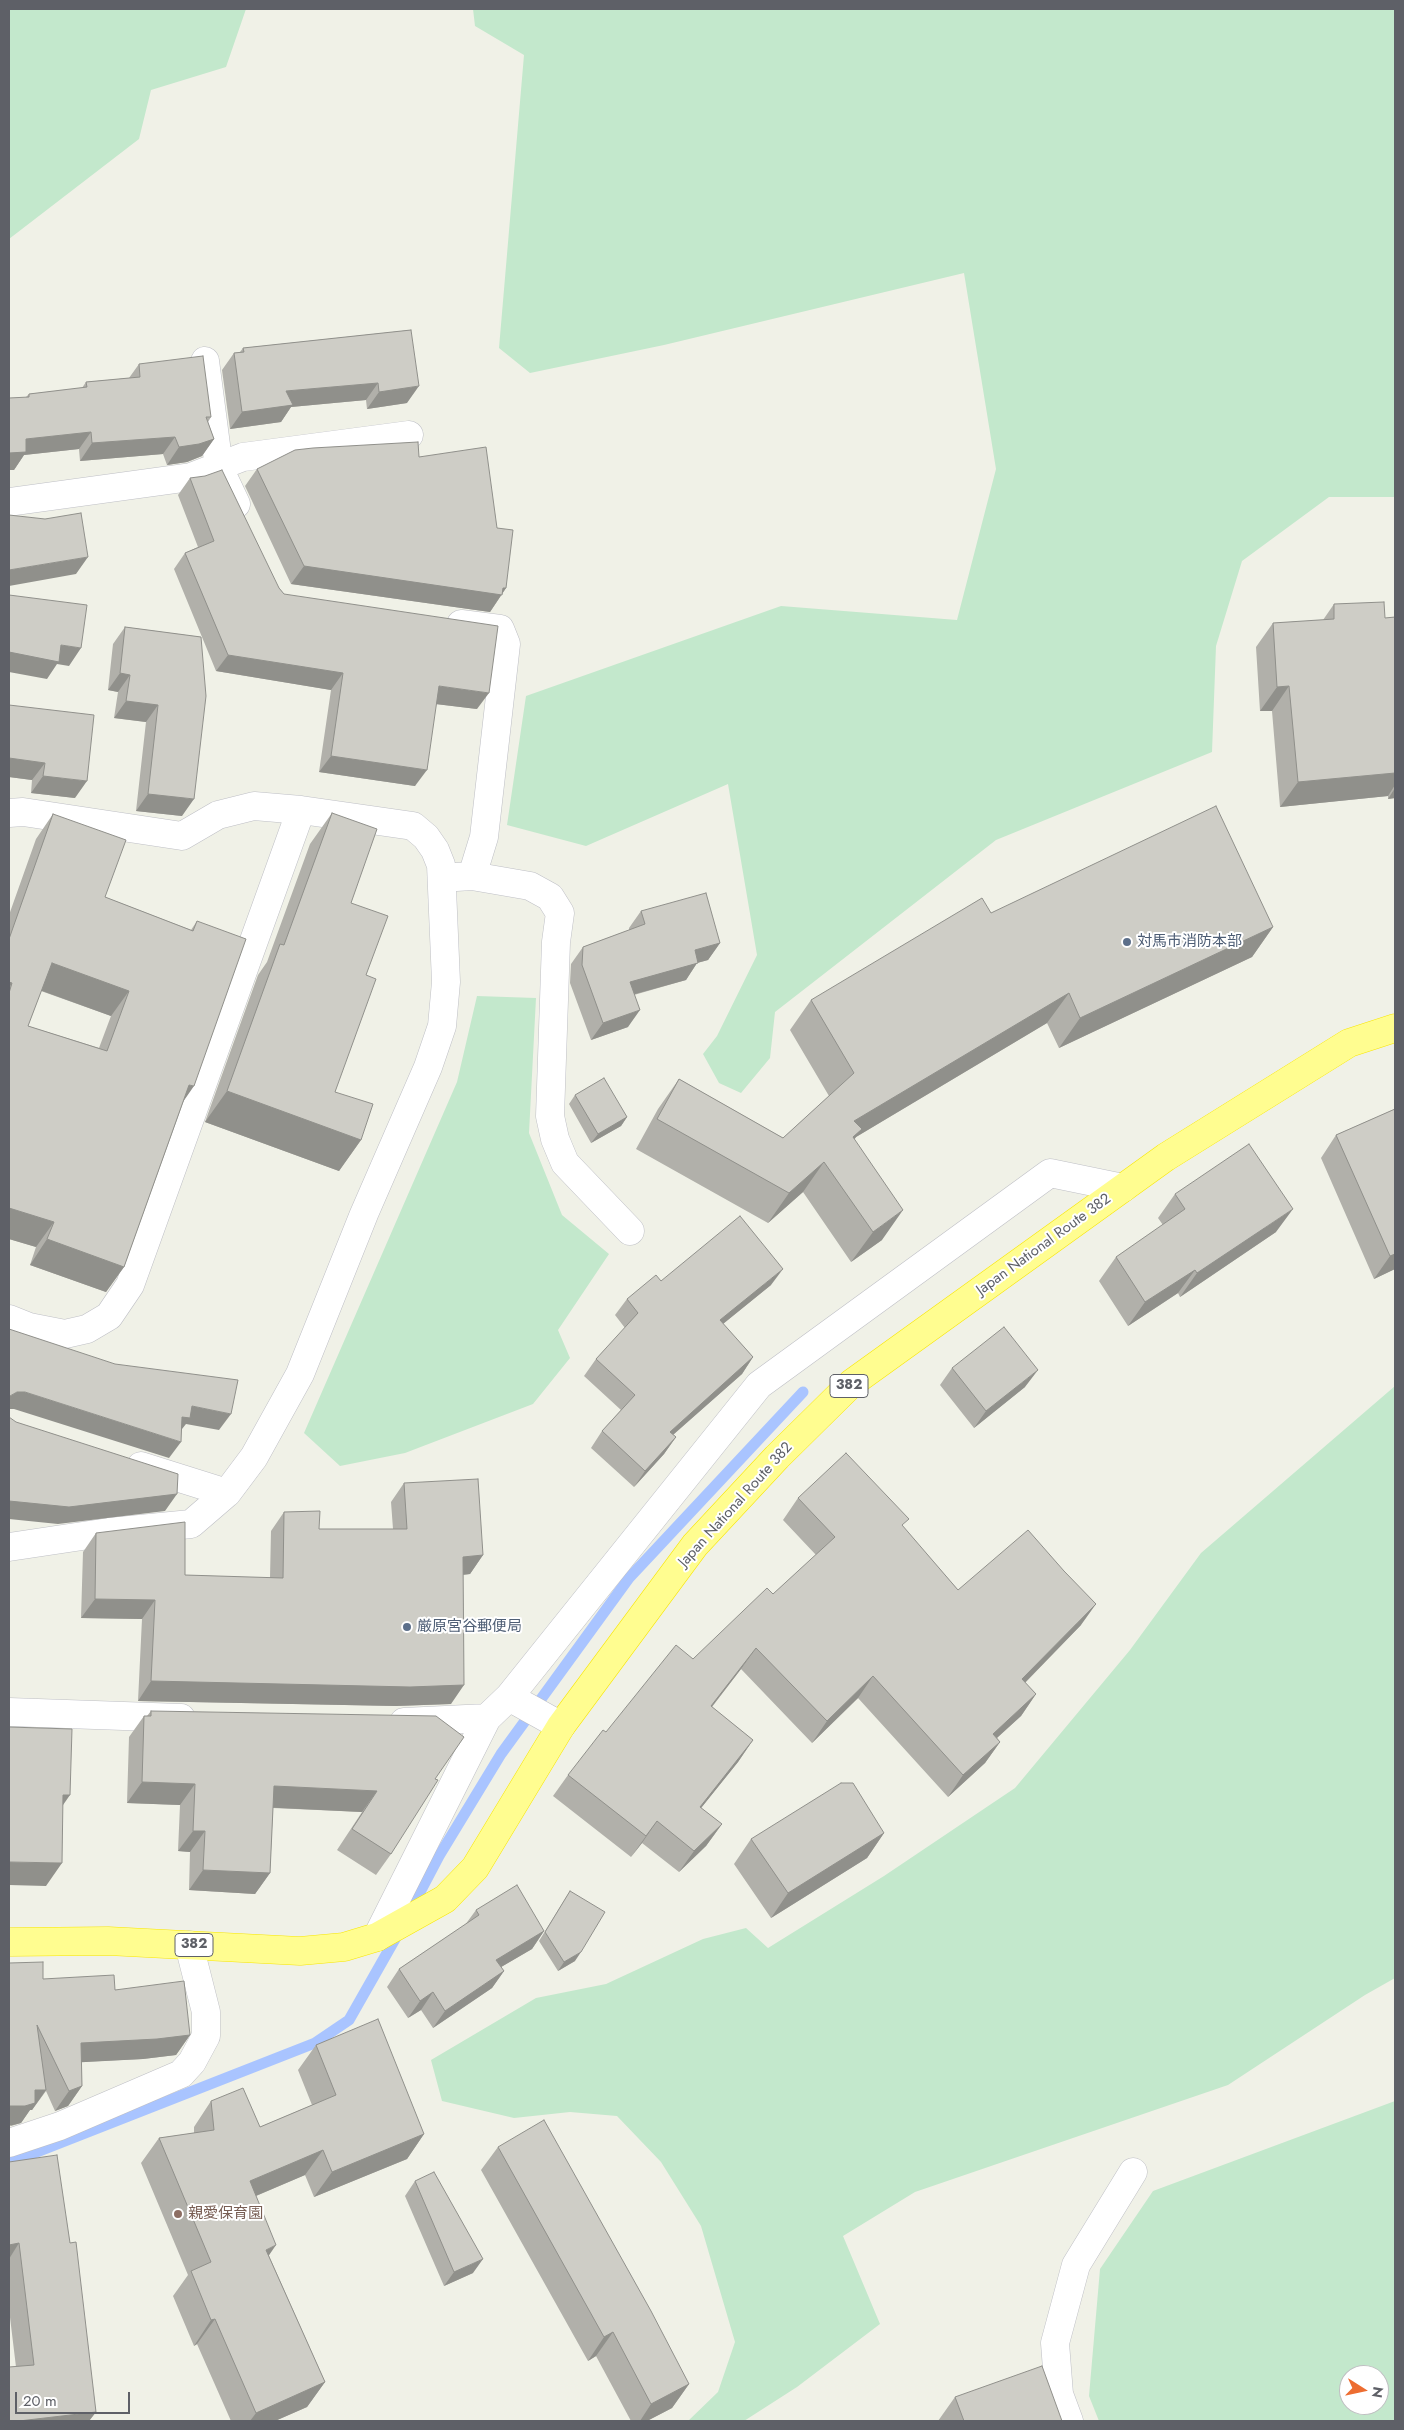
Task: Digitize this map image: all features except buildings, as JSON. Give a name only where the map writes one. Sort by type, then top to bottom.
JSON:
[{"type":"highway","name":"Japan National Route 382","points":[[9,1942],[108,1941],[300,1951],[344,1947],[377,1937],[445,1899],[475,1868],[561,1726],[695,1545],[777,1457],[852,1383],[1166,1157],[1349,1043],[1395,1028]]},
{"type":"street","points":[[205,361],[219,468],[248,528]]},
{"type":"street","points":[[9,502],[191,477],[219,468],[243,457],[409,435]]},
{"type":"street","points":[[434,620],[500,629],[506,644],[484,837],[472,876]]},
{"type":"street","points":[[9,813],[23,812],[182,836],[218,814],[254,806],[301,810],[413,826],[426,837],[436,850],[441,865],[446,982],[442,1026],[428,1067],[364,1214],[300,1374],[254,1457],[227,1494],[190,1524],[109,1532],[9,1547]]},
{"type":"street","points":[[9,1320],[29,1327],[65,1334],[87,1329],[109,1316],[130,1285],[301,810]]},
{"type":"street","points":[[442,878],[472,876],[530,886],[550,897],[560,913],[556,942],[550,1116],[555,1139],[565,1163],[630,1231]]},
{"type":"street","points":[[377,1937],[488,1718],[509,1697],[759,1385],[1050,1173],[1123,1188]]},
{"type":"street","points":[[113,1458],[227,1494]]},
{"type":"street","points":[[509,1697],[561,1726]]},
{"type":"street","points":[[9,1712],[210,1718]]},
{"type":"street","points":[[375,1721],[488,1718]]},
{"type":"street","points":[[9,2143],[60,2126],[181,2074],[206,2036],[206,2012],[189,1945]]},
{"type":"street","points":[[1069,2421],[1059,2394],[1055,2343],[1076,2264],[1133,2172]]},
{"type":"green space","points":[[9,9],[246,9],[226,67],[151,90],[139,139],[9,239]]},
{"type":"green space","points":[[473,9],[1395,9],[1395,497],[1329,497],[1242,561],[1216,646],[1212,752],[996,840],[775,1012],[770,1058],[741,1093],[719,1083],[703,1054],[717,1036],[757,955],[728,784],[586,846],[507,825],[526,696],[781,606],[957,620],[996,469],[964,273],[664,345],[530,373],[499,348],[524,55],[475,26]]},
{"type":"green space","points":[[477,996],[536,998],[529,1133],[562,1215],[609,1254],[558,1330],[570,1358],[533,1404],[405,1453],[340,1466],[304,1433],[457,1082]]},
{"type":"green space","points":[[1395,1386],[1395,1978],[1365,1995],[1228,2085],[915,2192],[843,2236],[880,2324],[797,2387],[744,2421],[688,2421],[718,2392],[735,2342],[701,2226],[661,2162],[617,2116],[570,2112],[514,2118],[442,2101],[431,2060],[536,1998],[606,1984],[703,1939],[746,1928],[768,1948],[884,1876],[1015,1788],[1130,1650],[1201,1553]]},
{"type":"green space","points":[[1395,2101],[1395,2421],[1099,2421],[1089,2396],[1100,2269],[1153,2191]]},
{"type":"waterway","points":[[409,1913],[439,1856],[501,1754],[629,1578],[803,1392]]},
{"type":"waterway","points":[[9,2163],[315,2043],[349,2020],[399,1932]]},
{"type":"place","name":"対馬市消防本部","points":[[1127,942]]},
{"type":"place","name":"厳原宮谷郵便局","points":[[407,1627]]},
{"type":"place","name":"親愛保育園","points":[[178,2214]]}]
